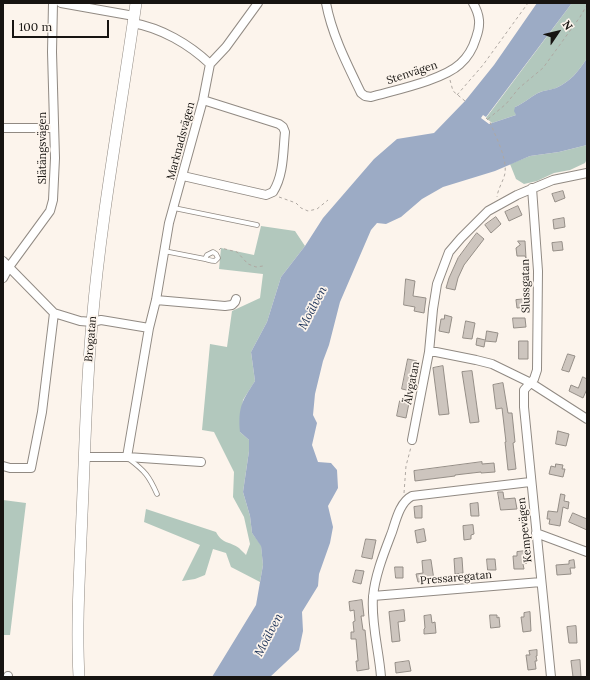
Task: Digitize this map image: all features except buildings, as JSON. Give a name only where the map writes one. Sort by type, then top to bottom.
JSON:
[{"type":"main road","name":"Brogatan","points":[[79,677],[78,641],[84,457],[92,322],[108,187],[136,3]]},
{"type":"street","name":"Slätängsvägen","points":[[3,278],[6,264],[50,211],[54,193],[53,3]]},
{"type":"street","points":[[61,3],[134,20],[185,44],[210,64],[226,47],[258,3]]},
{"type":"street","name":"Stenvägen","points":[[326,3],[329,16],[344,57],[361,93],[365,96],[371,97],[446,74],[460,64],[468,56],[475,44],[480,28],[478,12],[473,3]]},
{"type":"street","name":"Marknadsvägen","points":[[127,458],[149,328],[156,300],[169,223],[203,100],[210,64]]},
{"type":"street","points":[[183,176],[266,195],[273,192],[276,188],[282,163],[285,132],[283,127],[279,124],[203,100]]},
{"type":"street","points":[[3,128],[54,128]]},
{"type":"street","name":"Älvgatan","points":[[412,440],[429,352],[437,284],[449,252],[488,211],[532,188],[553,180],[587,173]]},
{"type":"street","name":"Slussgatan","points":[[531,383],[537,370],[538,271],[532,188]]},
{"type":"street","points":[[6,264],[54,313],[80,321],[92,322],[101,320],[149,328]]},
{"type":"street","points":[[156,300],[225,306],[232,305],[236,298]]},
{"type":"street","points":[[3,466],[10,468],[30,468],[42,412],[54,313]]},
{"type":"street","points":[[429,352],[469,358],[492,364],[531,383],[587,419]]},
{"type":"street","name":"Kempevägen","points":[[531,383],[525,388],[523,393],[530,482],[542,582],[551,677]]},
{"type":"street","points":[[84,457],[201,462]]},
{"type":"street","points":[[381,677],[373,611],[373,596],[379,567],[405,500],[412,496],[530,482]]},
{"type":"street","points":[[536,532],[587,552]]},
{"type":"street","name":"Pressaregatan","points":[[373,596],[542,582]]},
{"type":"lane","points":[[174,208],[257,225]]},
{"type":"lane","points":[[164,251],[212,261],[215,261],[218,258],[216,254],[212,252],[208,253],[205,259]]},
{"type":"lane","points":[[127,458],[143,469],[151,479],[157,494]]},
{"type":"path","points":[[457,95],[484,65],[528,3]]},
{"type":"path","points":[[488,119],[506,104],[519,88],[543,68],[587,5]]},
{"type":"path","points":[[446,74],[450,80],[453,91],[465,101]]},
{"type":"path","points":[[486,118],[490,122],[505,164],[505,175],[500,183],[497,196],[501,204]]},
{"type":"path","points":[[269,194],[296,203],[308,212],[317,209],[328,200]]},
{"type":"path","points":[[216,254],[221,248],[231,250],[237,252],[248,264],[256,267],[263,266]]},
{"type":"path","points":[[405,500],[404,488],[406,466],[412,440]]},
{"type":"green space","points":[[572,3],[587,3],[587,58],[584,63],[574,76],[566,83],[556,88],[538,93],[515,107],[516,115],[492,123],[486,118]]},
{"type":"green space","points":[[587,145],[587,159],[585,163],[570,170],[554,173],[537,181],[524,184],[516,179],[510,164],[530,156],[559,152]]},
{"type":"green space","points":[[261,226],[295,231],[305,246],[281,277],[267,322],[251,352],[255,381],[243,400],[240,432],[249,440],[249,451],[243,492],[250,516],[252,533],[261,545],[263,565],[260,582],[231,567],[226,553],[213,549],[205,575],[195,579],[182,581],[200,545],[144,522],[146,509],[216,532],[221,539],[239,548],[246,555],[250,544],[244,517],[233,497],[234,472],[214,432],[202,430],[210,344],[227,347],[232,311],[260,298],[263,274],[219,269],[221,248],[254,255]]},
{"type":"green space","points":[[3,500],[26,503],[10,635],[3,635]]},
{"type":"water","name":"Moälven","points":[[537,3],[572,3],[486,117],[483,115],[481,118],[489,124],[516,115],[514,111],[515,107],[542,91],[556,88],[566,83],[577,72],[587,58],[587,145],[559,152],[530,156],[495,171],[443,187],[422,199],[401,217],[386,224],[377,223],[371,230],[340,302],[315,394],[313,415],[317,423],[312,445],[318,462],[331,463],[337,470],[338,488],[328,506],[333,527],[330,543],[319,574],[318,586],[302,612],[303,631],[299,650],[270,677],[212,677],[256,605],[263,565],[261,546],[252,533],[250,516],[243,492],[249,451],[249,440],[240,432],[240,410],[244,399],[255,381],[251,352],[267,322],[281,277],[305,246],[323,218],[374,159],[397,139],[434,133],[465,101],[494,65]]}]
